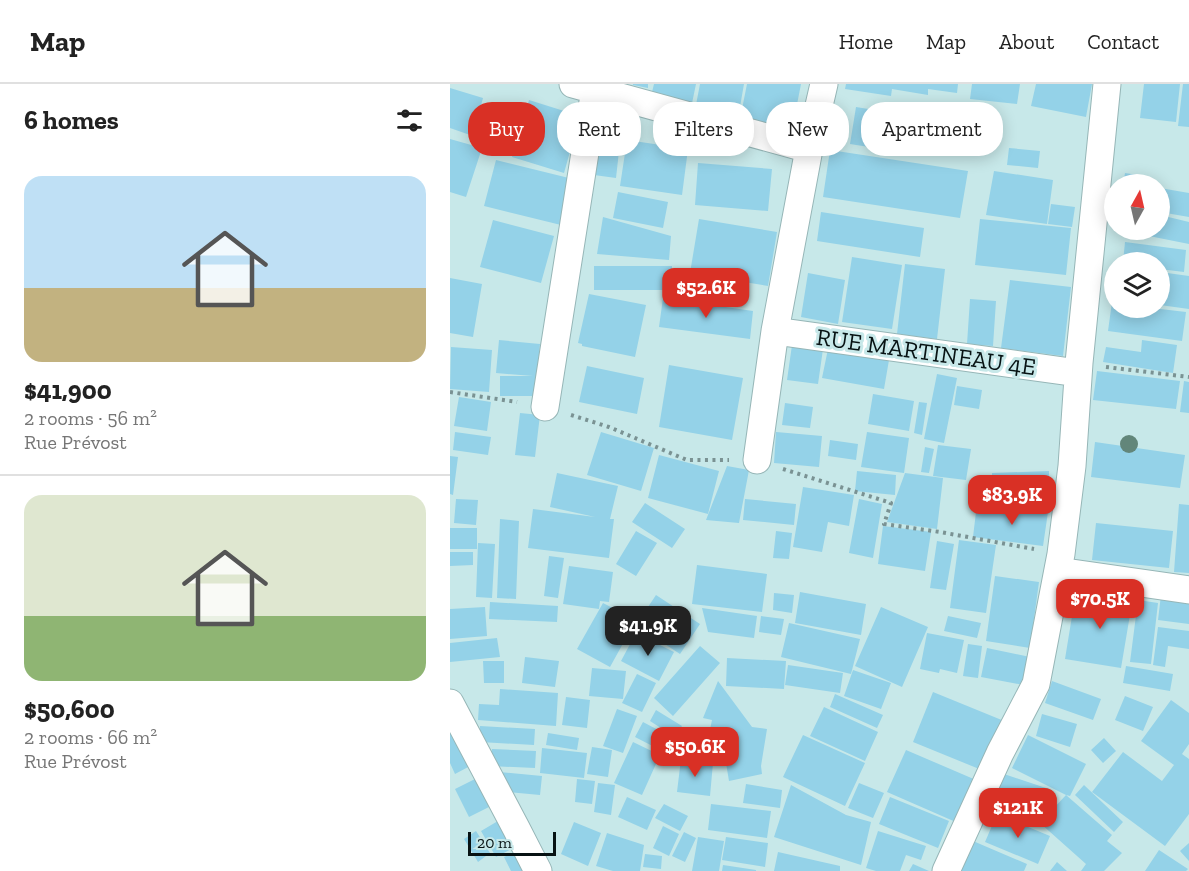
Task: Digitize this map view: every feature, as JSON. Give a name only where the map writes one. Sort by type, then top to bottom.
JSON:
[{"type":"street","points":[[820,102],[824,84]]},
{"type":"street","points":[[946,871],[1000,753],[1036,684],[1058,571],[1072,466],[1078,368],[1107,84]]},
{"type":"street","points":[[545,407],[584,87],[766,137]]},
{"type":"street","points":[[757,460],[775,332],[808,156]]},
{"type":"street","name":"RUE MARTINEAU 4E","points":[[775,332],[1078,368]]},
{"type":"street","points":[[1058,571],[1189,590]]},
{"type":"street","points":[[450,703],[538,871]]},
{"type":"path","points":[[1078,368],[1189,377]]},
{"type":"building","points":[[648,84],[648,88],[633,85]]},
{"type":"building","points":[[654,84],[696,84],[692,102],[650,100]]},
{"type":"building","points":[[700,84],[744,84],[741,102],[697,102]]},
{"type":"building","points":[[747,84],[801,84],[797,102],[766,102],[766,130],[754,127],[754,102],[743,102]]},
{"type":"building","points":[[846,84],[958,84],[957,93],[928,89],[928,95],[892,89],[891,96],[845,89]]},
{"type":"building","points":[[972,84],[1020,84],[1017,104],[970,99]]},
{"type":"building","points":[[1036,84],[1092,84],[1086,117],[1031,106]]},
{"type":"building","points":[[1144,84],[1180,84],[1176,122],[1140,118]]},
{"type":"building","points":[[1183,84],[1189,84],[1189,127],[1178,126]]},
{"type":"building","points":[[450,88],[483,98],[482,102],[468,102],[468,134],[450,128]]},
{"type":"building","points":[[545,105],[557,109],[557,156],[569,156],[564,173],[512,157],[545,156]]},
{"type":"building","points":[[856,107],[861,108],[861,146],[850,144]]},
{"type":"building","points":[[450,139],[468,144],[468,156],[479,156],[466,197],[450,192]]},
{"type":"building","points":[[641,142],[653,144],[653,156],[687,156],[682,195],[620,186],[625,156],[641,156]]},
{"type":"building","points":[[1009,148],[1040,151],[1038,168],[1007,165]]},
{"type":"building","points":[[849,153],[968,171],[960,218],[823,197],[829,156],[849,156]]},
{"type":"building","points":[[596,156],[618,156],[616,178],[594,175]]},
{"type":"building","points":[[496,160],[573,179],[561,225],[484,206]]},
{"type":"building","points":[[698,163],[772,169],[768,211],[695,205]]},
{"type":"building","points":[[994,171],[1053,180],[1047,224],[986,215]]},
{"type":"building","points":[[1170,190],[1189,193],[1189,217],[1170,214]]},
{"type":"building","points":[[618,192],[668,202],[663,228],[613,218]]},
{"type":"building","points":[[1051,204],[1075,207],[1072,227],[1048,224]]},
{"type":"building","points":[[821,212],[924,228],[920,257],[817,241]]},
{"type":"building","points":[[603,217],[671,236],[669,260],[597,254]]},
{"type":"building","points":[[1170,217],[1189,222],[1189,244],[1169,240]]},
{"type":"building","points":[[699,219],[777,232],[768,286],[690,273]]},
{"type":"building","points":[[980,219],[1071,228],[1066,275],[975,265]]},
{"type":"building","points":[[493,220],[554,236],[541,283],[480,267]]},
{"type":"building","points":[[1125,242],[1186,250],[1184,272],[1170,270],[1170,252],[1124,252]]},
{"type":"building","points":[[852,257],[902,265],[892,329],[842,322]]},
{"type":"building","points":[[905,264],[945,269],[937,339],[897,334]]},
{"type":"building","points":[[594,266],[672,266],[672,290],[594,290]]},
{"type":"building","points":[[808,273],[845,280],[838,324],[801,317]]},
{"type":"building","points":[[1170,273],[1189,276],[1189,309],[1170,306]]},
{"type":"building","points":[[450,278],[482,284],[473,337],[450,333]]},
{"type":"building","points":[[1010,280],[1071,287],[1063,356],[1001,348]]},
{"type":"building","points":[[589,294],[646,305],[635,357],[582,346],[578,343]]},
{"type":"building","points":[[663,298],[753,311],[750,339],[659,327]]},
{"type":"building","points":[[970,299],[996,301],[993,346],[967,344]]},
{"type":"building","points":[[1170,310],[1186,312],[1182,341],[1108,331],[1110,318],[1170,318]]},
{"type":"building","points":[[499,340],[540,344],[537,396],[500,396],[500,376],[533,376],[496,373]]},
{"type":"building","points":[[1142,340],[1177,345],[1173,373],[1103,362],[1106,347],[1141,352]]},
{"type":"building","points":[[792,345],[823,349],[818,384],[787,380]]},
{"type":"building","points":[[451,347],[492,350],[489,392],[450,389]]},
{"type":"building","points":[[828,349],[889,360],[884,389],[822,378]]},
{"type":"building","points":[[669,365],[743,378],[732,440],[659,427]]},
{"type":"building","points":[[587,366],[644,378],[637,414],[579,402]]},
{"type":"building","points":[[1097,371],[1180,381],[1176,409],[1093,400]]},
{"type":"building","points":[[937,374],[957,378],[944,443],[924,439]]},
{"type":"building","points":[[1184,381],[1189,382],[1189,413],[1180,412]]},
{"type":"building","points":[[957,386],[982,390],[979,409],[954,405]]},
{"type":"building","points":[[873,394],[914,401],[909,431],[868,424]]},
{"type":"building","points":[[459,397],[491,402],[487,431],[454,426]]},
{"type":"building","points":[[919,402],[927,403],[922,435],[914,433]]},
{"type":"building","points":[[785,403],[813,407],[810,428],[782,425]]},
{"type":"building","points":[[520,413],[540,415],[535,457],[515,455]]},
{"type":"building","points":[[455,432],[491,437],[488,455],[453,450]]},
{"type":"building","points":[[601,432],[654,448],[641,491],[587,475]]},
{"type":"building","points":[[776,432],[822,436],[819,467],[774,463]]},
{"type":"building","points":[[867,432],[909,438],[904,473],[861,467]]},
{"type":"building","points":[[830,440],[858,444],[856,460],[828,456]]},
{"type":"building","points":[[1095,442],[1185,455],[1180,488],[1091,477]]},
{"type":"building","points":[[938,445],[971,449],[966,480],[933,476]]},
{"type":"building","points":[[925,447],[934,449],[929,473],[921,472]]},
{"type":"building","points":[[659,455],[719,471],[708,514],[648,498]]},
{"type":"building","points":[[450,456],[458,457],[453,495],[450,494]]},
{"type":"building","points":[[727,466],[749,470],[739,523],[706,520]]},
{"type":"building","points":[[857,471],[896,475],[895,495],[855,491]]},
{"type":"building","points":[[1049,471],[1049,483],[992,485],[992,473]]},
{"type":"building","points":[[557,473],[618,486],[610,519],[614,519],[609,558],[528,548],[533,509],[595,517],[550,507]]},
{"type":"building","points":[[905,473],[943,478],[937,529],[887,522]]},
{"type":"building","points":[[803,487],[854,495],[849,526],[828,522],[822,552],[793,547]]},
{"type":"building","points":[[1047,488],[1048,505],[985,507],[985,501],[992,501],[991,490]]},
{"type":"building","points":[[456,499],[478,500],[476,525],[454,523]]},
{"type":"building","points":[[745,499],[796,504],[794,525],[743,520]]},
{"type":"building","points":[[859,499],[882,504],[873,558],[849,553]]},
{"type":"building","points":[[645,503],[685,529],[672,548],[632,522]]},
{"type":"building","points":[[1179,504],[1189,505],[1189,573],[1174,572]]},
{"type":"building","points":[[1019,509],[1048,512],[1043,546],[973,537],[976,512]]},
{"type":"building","points":[[500,519],[519,521],[516,599],[497,598]]},
{"type":"building","points":[[1096,523],[1173,531],[1169,568],[1092,560]]},
{"type":"building","points":[[883,526],[931,532],[925,571],[878,564]]},
{"type":"building","points":[[450,528],[477,528],[477,549],[450,549]]},
{"type":"building","points":[[636,531],[657,543],[636,576],[616,564]]},
{"type":"building","points":[[776,531],[792,533],[789,559],[773,558]]},
{"type":"building","points":[[959,540],[996,545],[986,613],[950,608]]},
{"type":"building","points":[[937,541],[954,544],[946,590],[930,588]]},
{"type":"building","points":[[478,543],[495,544],[492,598],[476,597]]},
{"type":"building","points":[[450,552],[473,552],[473,565],[450,566]]},
{"type":"building","points":[[549,556],[564,558],[558,598],[544,596]]},
{"type":"building","points":[[697,565],[767,574],[762,612],[692,604]]},
{"type":"building","points":[[569,566],[613,572],[609,602],[600,601],[599,609],[563,604]]},
{"type":"building","points":[[995,576],[1039,582],[1030,648],[986,641]]},
{"type":"building","points":[[1096,591],[1133,597],[1121,668],[1065,659],[1073,610]]},
{"type":"building","points":[[800,592],[866,604],[861,635],[795,623]]},
{"type":"building","points":[[774,593],[794,595],[792,613],[773,610]]},
{"type":"building","points":[[656,595],[700,624],[680,654],[636,625]]},
{"type":"building","points":[[1161,595],[1189,599],[1189,624],[1158,620]]},
{"type":"building","points":[[1138,600],[1158,603],[1151,664],[1130,662]]},
{"type":"building","points":[[490,602],[558,606],[557,622],[489,619]]},
{"type":"building","points":[[603,603],[636,620],[610,667],[577,649]]},
{"type":"building","points":[[485,607],[487,636],[450,639],[450,609]]},
{"type":"building","points":[[881,607],[928,627],[902,687],[855,666]]},
{"type":"building","points":[[702,608],[757,616],[754,638],[708,632]]},
{"type":"building","points":[[761,616],[784,619],[781,635],[759,632]]},
{"type":"building","points":[[948,616],[981,623],[977,638],[944,631]]},
{"type":"building","points":[[789,623],[860,639],[851,674],[781,657]]},
{"type":"building","points":[[1158,627],[1189,631],[1189,649],[1168,646],[1165,667],[1153,665]]},
{"type":"building","points":[[636,633],[674,652],[659,681],[621,661]]},
{"type":"building","points":[[927,633],[964,640],[957,673],[940,669],[939,673],[920,669]]},
{"type":"building","points":[[497,638],[500,657],[450,662],[450,643]]},
{"type":"building","points":[[968,644],[982,646],[978,678],[963,676]]},
{"type":"building","points":[[700,646],[720,663],[673,716],[654,698]]},
{"type":"building","points":[[987,648],[1030,657],[1024,685],[981,677]]},
{"type":"building","points":[[525,657],[559,661],[555,687],[522,683]]},
{"type":"building","points":[[727,658],[786,661],[784,689],[726,686]]},
{"type":"building","points":[[483,661],[504,661],[504,683],[484,683]]},
{"type":"building","points":[[788,665],[843,673],[840,693],[785,685]]},
{"type":"building","points":[[1126,666],[1173,674],[1170,691],[1123,683]]},
{"type":"building","points":[[592,668],[626,671],[623,699],[589,696]]},
{"type":"building","points":[[853,670],[891,683],[881,709],[844,696]]},
{"type":"building","points":[[637,674],[656,683],[642,712],[622,703]]},
{"type":"building","points":[[718,681],[752,727],[767,729],[761,766],[762,774],[729,781],[726,763],[704,759],[712,720],[703,718]]},
{"type":"building","points":[[1052,681],[1101,699],[1093,720],[1045,703]]},
{"type":"building","points":[[500,689],[558,693],[556,726],[478,720],[479,704],[499,705]]},
{"type":"building","points":[[933,692],[1009,723],[989,773],[913,742]]},
{"type":"building","points":[[835,694],[883,715],[877,728],[830,707]]},
{"type":"building","points":[[1125,696],[1153,707],[1143,731],[1115,720]]},
{"type":"building","points":[[566,697],[590,700],[587,728],[562,725]]},
{"type":"building","points":[[1171,700],[1189,713],[1189,744],[1182,754],[1189,759],[1189,814],[1165,846],[1092,792],[1123,752],[1162,781],[1174,765],[1141,741]]},
{"type":"building","points":[[824,707],[878,732],[865,761],[810,736]]},
{"type":"building","points":[[617,709],[637,716],[623,753],[603,746]]},
{"type":"building","points":[[656,710],[682,726],[675,737],[650,721]]},
{"type":"building","points":[[1042,714],[1077,724],[1070,747],[1036,736]]},
{"type":"building","points":[[643,722],[679,741],[672,756],[635,737]]},
{"type":"building","points":[[480,726],[535,729],[534,745],[480,742]]},
{"type":"building","points":[[454,732],[472,765],[455,774],[450,763],[450,734]]},
{"type":"building","points":[[548,733],[579,738],[577,750],[546,745]]},
{"type":"building","points":[[803,735],[865,763],[845,806],[783,777]]},
{"type":"building","points":[[1028,735],[1086,764],[1070,796],[1012,768]]},
{"type":"building","points":[[1104,738],[1116,751],[1103,763],[1091,750]]},
{"type":"building","points":[[633,742],[660,755],[642,795],[614,783]]},
{"type":"building","points":[[592,747],[612,750],[608,777],[587,774]]},
{"type":"building","points":[[542,748],[587,753],[584,778],[540,773]]},
{"type":"building","points":[[492,749],[536,751],[535,768],[490,766]]},
{"type":"building","points":[[906,750],[976,780],[958,823],[887,792]]},
{"type":"building","points":[[681,759],[713,763],[710,796],[677,792]]},
{"type":"building","points":[[499,772],[542,776],[540,795],[497,791]]},
{"type":"building","points":[[1001,773],[1049,789],[1042,811],[993,795]]},
{"type":"building","points":[[479,777],[493,805],[469,817],[455,789]]},
{"type":"building","points":[[577,779],[595,781],[592,804],[575,802]]},
{"type":"building","points":[[598,783],[615,785],[611,815],[594,812]]},
{"type":"building","points":[[859,783],[884,793],[873,818],[848,808]]},
{"type":"building","points":[[746,784],[782,790],[780,808],[743,803]]},
{"type":"building","points":[[791,785],[846,815],[871,822],[861,865],[774,837]]},
{"type":"building","points":[[1084,785],[1123,822],[1114,832],[1075,795]]},
{"type":"building","points":[[1066,795],[1112,835],[1107,841],[1122,853],[1104,871],[1081,871],[1086,864],[1040,823]]},
{"type":"building","points":[[627,797],[656,810],[647,830],[618,817]]},
{"type":"building","points":[[890,797],[949,821],[938,848],[879,824]]},
{"type":"building","points":[[664,804],[688,816],[680,831],[655,818]]},
{"type":"building","points":[[711,804],[771,811],[767,838],[708,830]]},
{"type":"building","points":[[997,814],[1050,836],[1038,864],[985,842]]},
{"type":"building","points":[[503,818],[519,845],[496,857],[481,831]]},
{"type":"building","points":[[574,822],[601,833],[588,866],[561,854]]},
{"type":"building","points":[[663,826],[679,834],[669,856],[653,848]]},
{"type":"building","points":[[476,831],[490,853],[478,862],[464,839]]},
{"type":"building","points":[[878,831],[926,846],[921,860],[906,855],[900,871],[876,871],[866,868]]},
{"type":"building","points":[[684,832],[696,838],[685,862],[672,856]]},
{"type":"building","points":[[607,833],[644,845],[640,871],[613,871],[596,866]]},
{"type":"building","points":[[698,837],[724,841],[719,871],[692,871]]},
{"type":"building","points":[[726,837],[768,843],[765,867],[722,860]]},
{"type":"building","points":[[973,841],[1027,864],[1024,871],[960,871]]},
{"type":"building","points":[[1189,843],[1189,861],[1180,851]]},
{"type":"building","points":[[521,849],[531,871],[511,871],[504,857]]},
{"type":"building","points":[[1159,850],[1188,869],[1186,871],[1145,871]]},
{"type":"building","points":[[778,852],[840,866],[840,871],[774,871]]},
{"type":"building","points":[[645,854],[662,856],[661,869],[643,867]]},
{"type":"building","points":[[1057,862],[1067,871],[1050,871]]},
{"type":"building","points":[[913,864],[929,871],[909,871]]},
{"type":"building","points":[[723,865],[756,870],[756,871],[722,871]]}]
